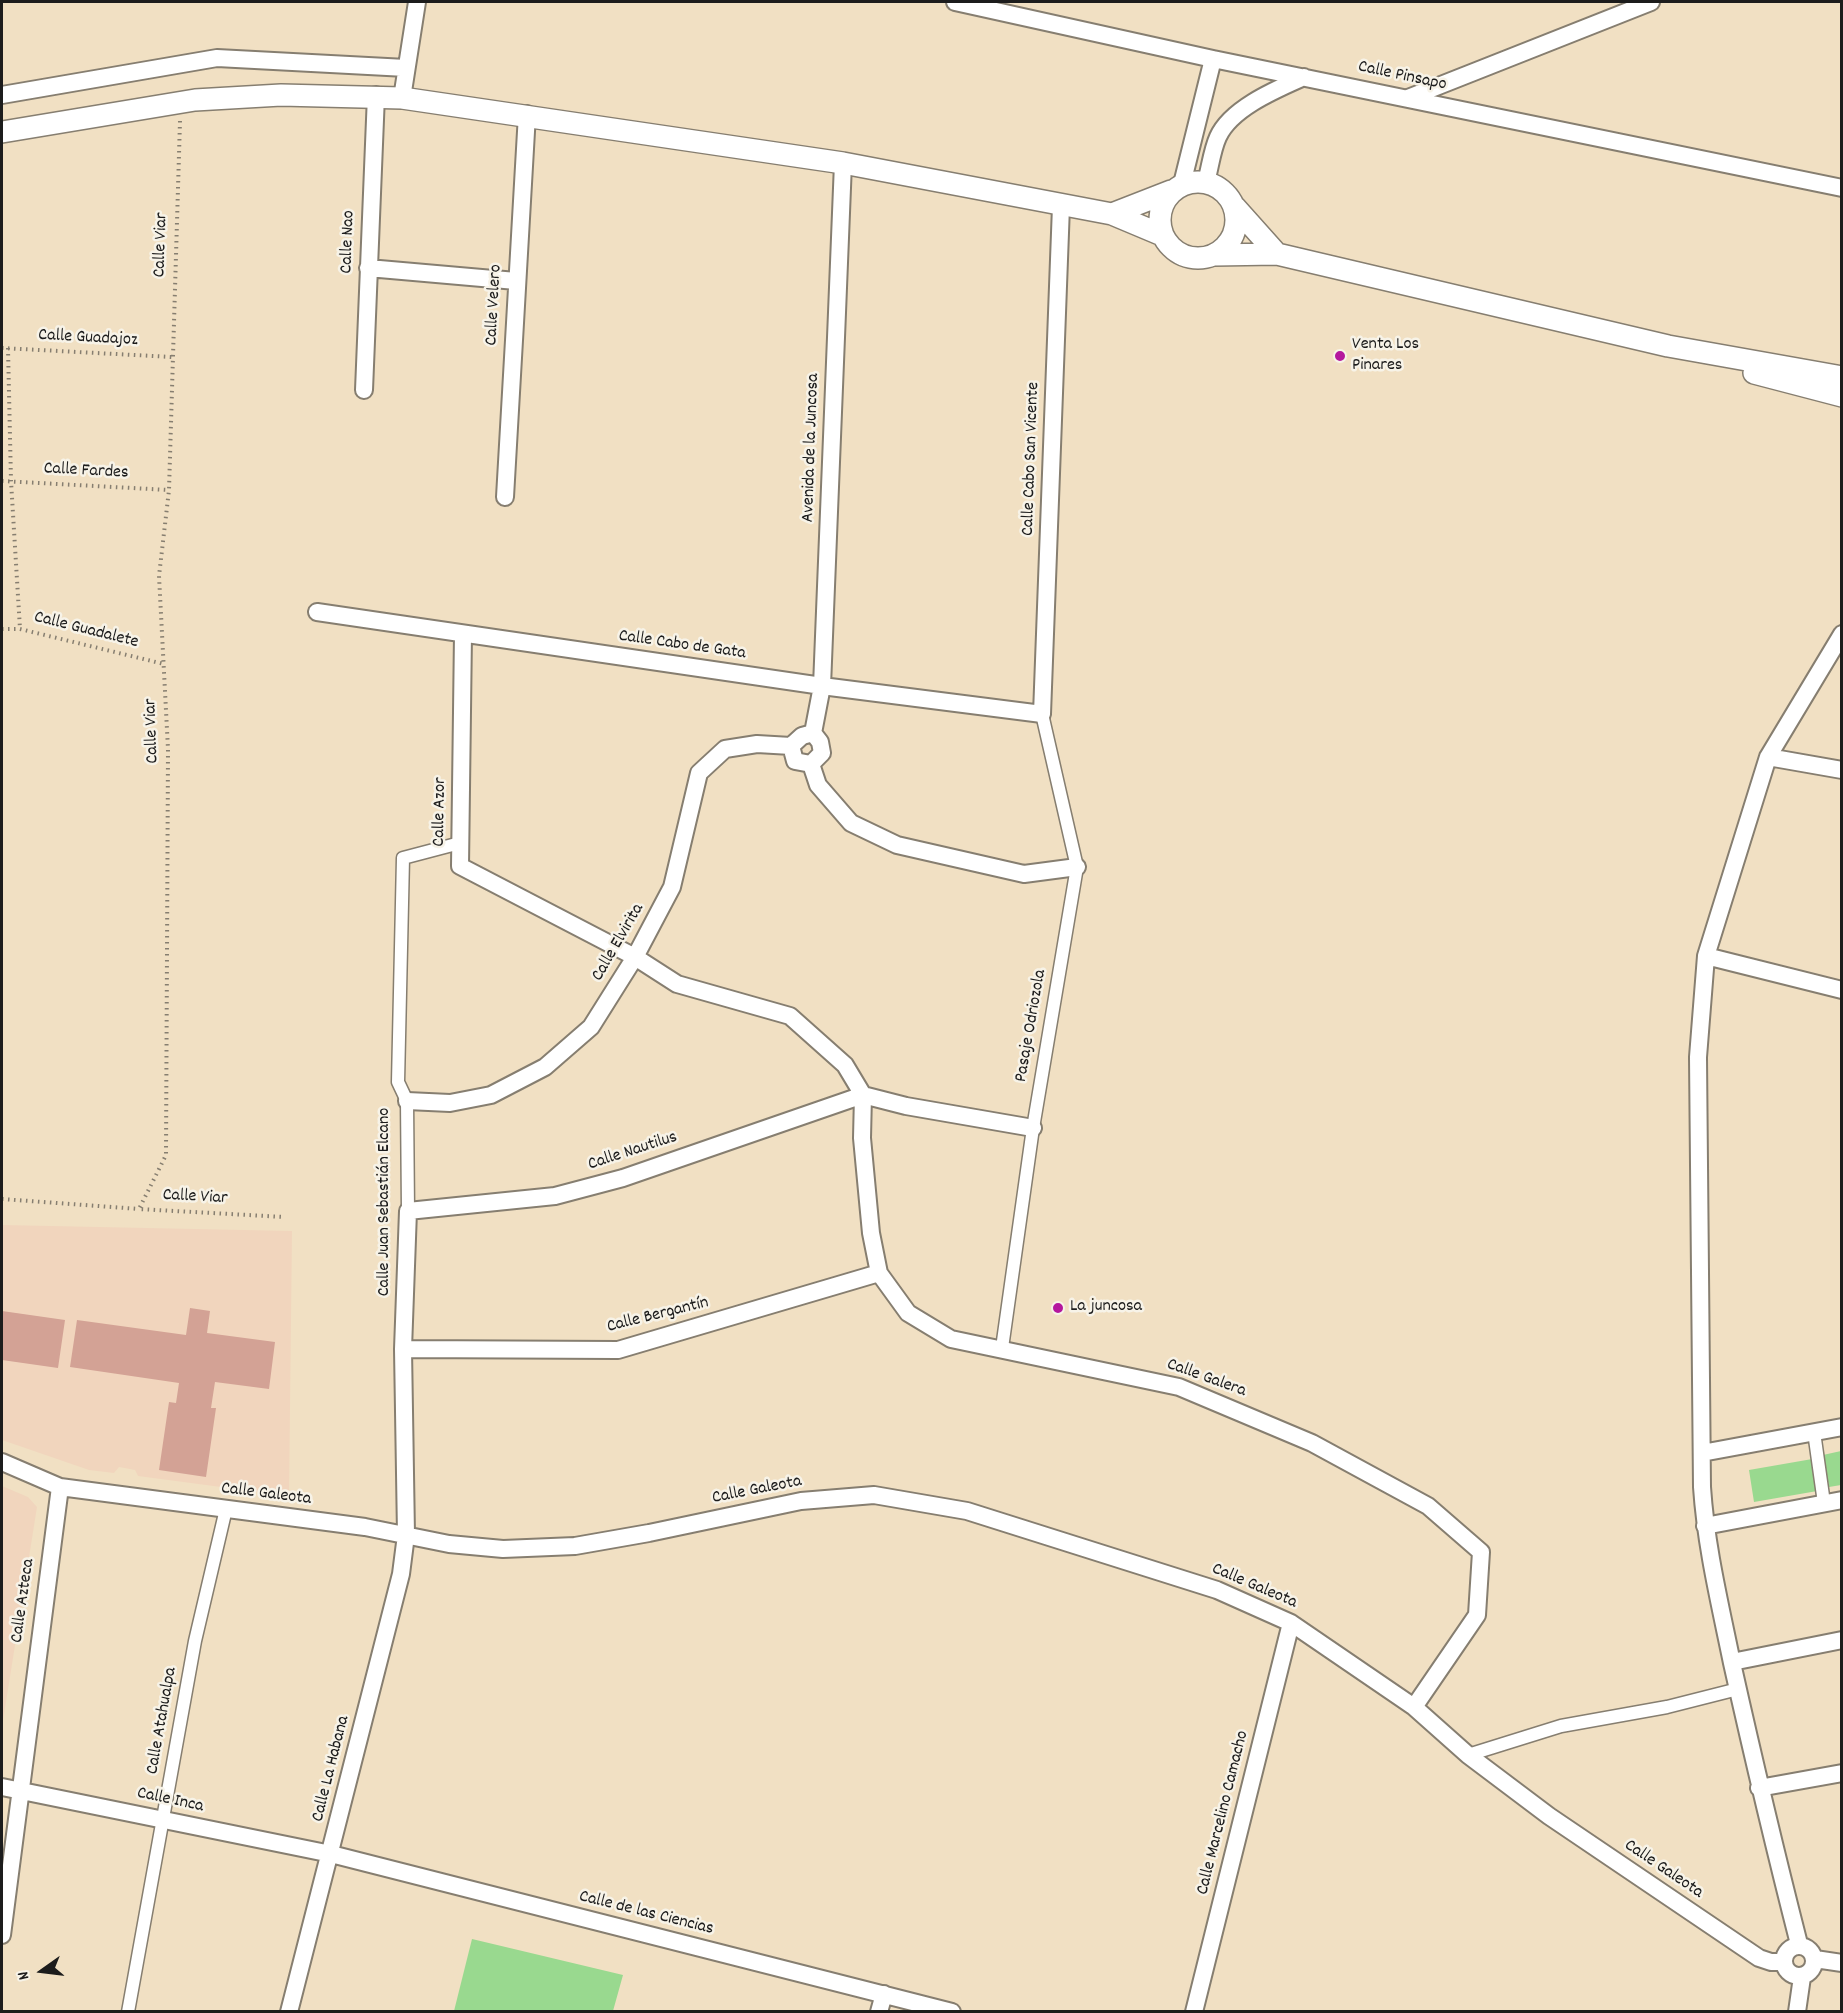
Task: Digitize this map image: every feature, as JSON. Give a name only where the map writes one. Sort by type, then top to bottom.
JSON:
[{"type":"street","points":[[402,98],[417,2]]},
{"type":"street","name":"Calle Pinsapo","points":[[955,2],[1213,59],[1842,188]]},
{"type":"street","points":[[1407,99],[1652,2]]},
{"type":"street","points":[[2,95],[217,58],[406,68]]},
{"type":"street","points":[[1213,59],[1177,188],[1163,202],[1160,213],[1162,235],[1170,246],[1191,258],[1214,255],[1277,254],[1668,346],[1842,377]]},
{"type":"street","points":[[1206,182],[1218,136],[1245,107],[1270,92],[1304,77]]},
{"type":"street","points":[[2,132],[181,102],[281,95],[376,95],[526,114],[843,163],[1112,214],[1162,235]]},
{"type":"street","name":"Calle Nao","points":[[364,390],[376,95]]},
{"type":"street","name":"Calle Velero","points":[[505,497],[526,114]]},
{"type":"street","name":"Avenida de la Juncosa","points":[[813,733],[822,686],[843,163]]},
{"type":"street","points":[[1112,214],[1177,188],[1206,182],[1218,186],[1228,195],[1235,207],[1277,254]]},
{"type":"street","name":"Calle Cabo San Vicente","points":[[1042,714],[1061,206]]},
{"type":"street","points":[[1214,255],[1232,238],[1237,221],[1235,207]]},
{"type":"street","points":[[368,268],[516,281]]},
{"type":"street","points":[[1668,346],[1791,384],[1842,396]]},
{"type":"street","name":"Calle Cabo de Gata","points":[[317,612],[822,686],[1042,714]]},
{"type":"street","name":"Calle Azor","points":[[463,634],[460,866],[635,957]]},
{"type":"street","points":[[1799,1944],[1789,1948],[1783,1962],[1789,1975],[1802,1977],[1828,1960],[1799,1944],[1759,1788],[1705,1526],[1702,1453],[1698,1057],[1706,956],[1768,757],[1842,634]]},
{"type":"street","name":"Pasaje Odriozola","points":[[1002,1348],[1033,1128],[1077,867],[1042,714]]},
{"type":"street","points":[[813,733],[820,742],[822,753],[811,764],[795,761],[791,746],[802,736],[813,733]]},
{"type":"street","name":"Calle Elvirita","points":[[407,1101],[450,1103],[491,1095],[545,1067],[591,1027],[635,957],[672,886],[699,773],[725,749],[758,744],[791,746]]},
{"type":"street","points":[[1768,757],[1842,770]]},
{"type":"street","points":[[811,764],[818,785],[850,823],[897,845],[1024,874],[1077,867]]},
{"type":"street","name":"Calle Juan Sebastián Elcano","points":[[406,1535],[403,1349],[408,1210],[407,1101],[398,1082],[403,858],[460,843]]},
{"type":"street","points":[[1706,956],[1842,990]]},
{"type":"street","points":[[635,957],[676,984],[790,1016],[844,1065],[862,1095],[906,1106],[1033,1128]]},
{"type":"street","name":"Calle Nautilus","points":[[408,1210],[555,1196],[623,1178],[862,1095]]},
{"type":"street","name":"Calle Galera","points":[[862,1095],[863,1150],[871,1233],[879,1273],[909,1313],[951,1339],[1179,1387],[1312,1443],[1428,1506],[1481,1552],[1477,1615],[1414,1707]]},
{"type":"street","name":"Calle Bergantín","points":[[403,1349],[618,1350],[879,1273]]},
{"type":"street","points":[[1702,1453],[1842,1427]]},
{"type":"street","points":[[1815,1432],[1824,1503]]},
{"type":"street","name":"Calle Galeota","points":[[2,1462],[60,1487],[406,1535],[449,1544],[503,1549],[575,1546],[801,1501],[874,1495],[967,1511],[1217,1590],[1292,1623],[1414,1707],[1468,1755],[1549,1816],[1759,1958],[1771,1962],[1783,1962]]},
{"type":"street","name":"Calle Azteca","points":[[2,1935],[18,1790],[60,1487]]},
{"type":"street","points":[[1705,1526],[1842,1500]]},
{"type":"street","name":"Calle Atahualpa","points":[[128,2012],[195,1641],[226,1509]]},
{"type":"street","name":"Calle La Habana","points":[[289,2012],[401,1574],[406,1535]]},
{"type":"street","name":"Calle Marcelino Camacho","points":[[1194,2012],[1292,1623]]},
{"type":"street","points":[[1732,1662],[1842,1640]]},
{"type":"street","points":[[1468,1755],[1561,1726],[1667,1707],[1738,1689]]},
{"type":"street","points":[[1759,1788],[1842,1773]]},
{"type":"street","name":"Calle Inca","points":[[2,1787],[331,1854]]},
{"type":"street","name":"Calle de las Ciencias","points":[[331,1854],[952,2012]]},
{"type":"street","points":[[1797,2012],[1802,1977]]},
{"type":"street","points":[[879,2012],[884,1994]]},
{"type":"path","name":"Calle Viar","points":[[181,102],[169,490],[159,576],[168,749],[166,1155],[139,1209],[284,1217]]},
{"type":"path","name":"Calle Guadajoz","points":[[2,348],[172,357]]},
{"type":"path","points":[[8,348],[11,481],[20,629]]},
{"type":"path","name":"Calle Fardes","points":[[2,481],[169,490]]},
{"type":"path","name":"Calle Guadalete","points":[[2,629],[20,629],[164,664]]},
{"type":"path","points":[[2,1199],[139,1209]]},
{"type":"shaded area","points":[[2,1225],[292,1231],[289,1496],[138,1476],[135,1470],[119,1467],[114,1473],[89,1470],[2,1440]]},
{"type":"shaded area","points":[[2,1486],[28,1497],[37,1507],[2,1727]]},
{"type":"green space","points":[[1841,1451],[1841,1485],[1829,1487],[1823,1455]]},
{"type":"green space","points":[[1818,1458],[1823,1490],[1754,1502],[1749,1470]]},
{"type":"green space","points":[[472,1939],[623,1975],[613,2011],[454,2011]]},
{"type":"building","points":[[190,1308],[210,1311],[207,1333],[275,1342],[269,1389],[215,1382],[211,1408],[216,1408],[206,1477],[159,1470],[169,1402],[176,1403],[179,1383],[70,1367],[77,1320],[186,1335]]},
{"type":"building","points":[[2,1311],[65,1320],[58,1368],[2,1360]]},
{"type":"place","name":"Venta Los Pinares","points":[[1340,356]]},
{"type":"place","name":"La juncosa","points":[[1058,1308]]}]
